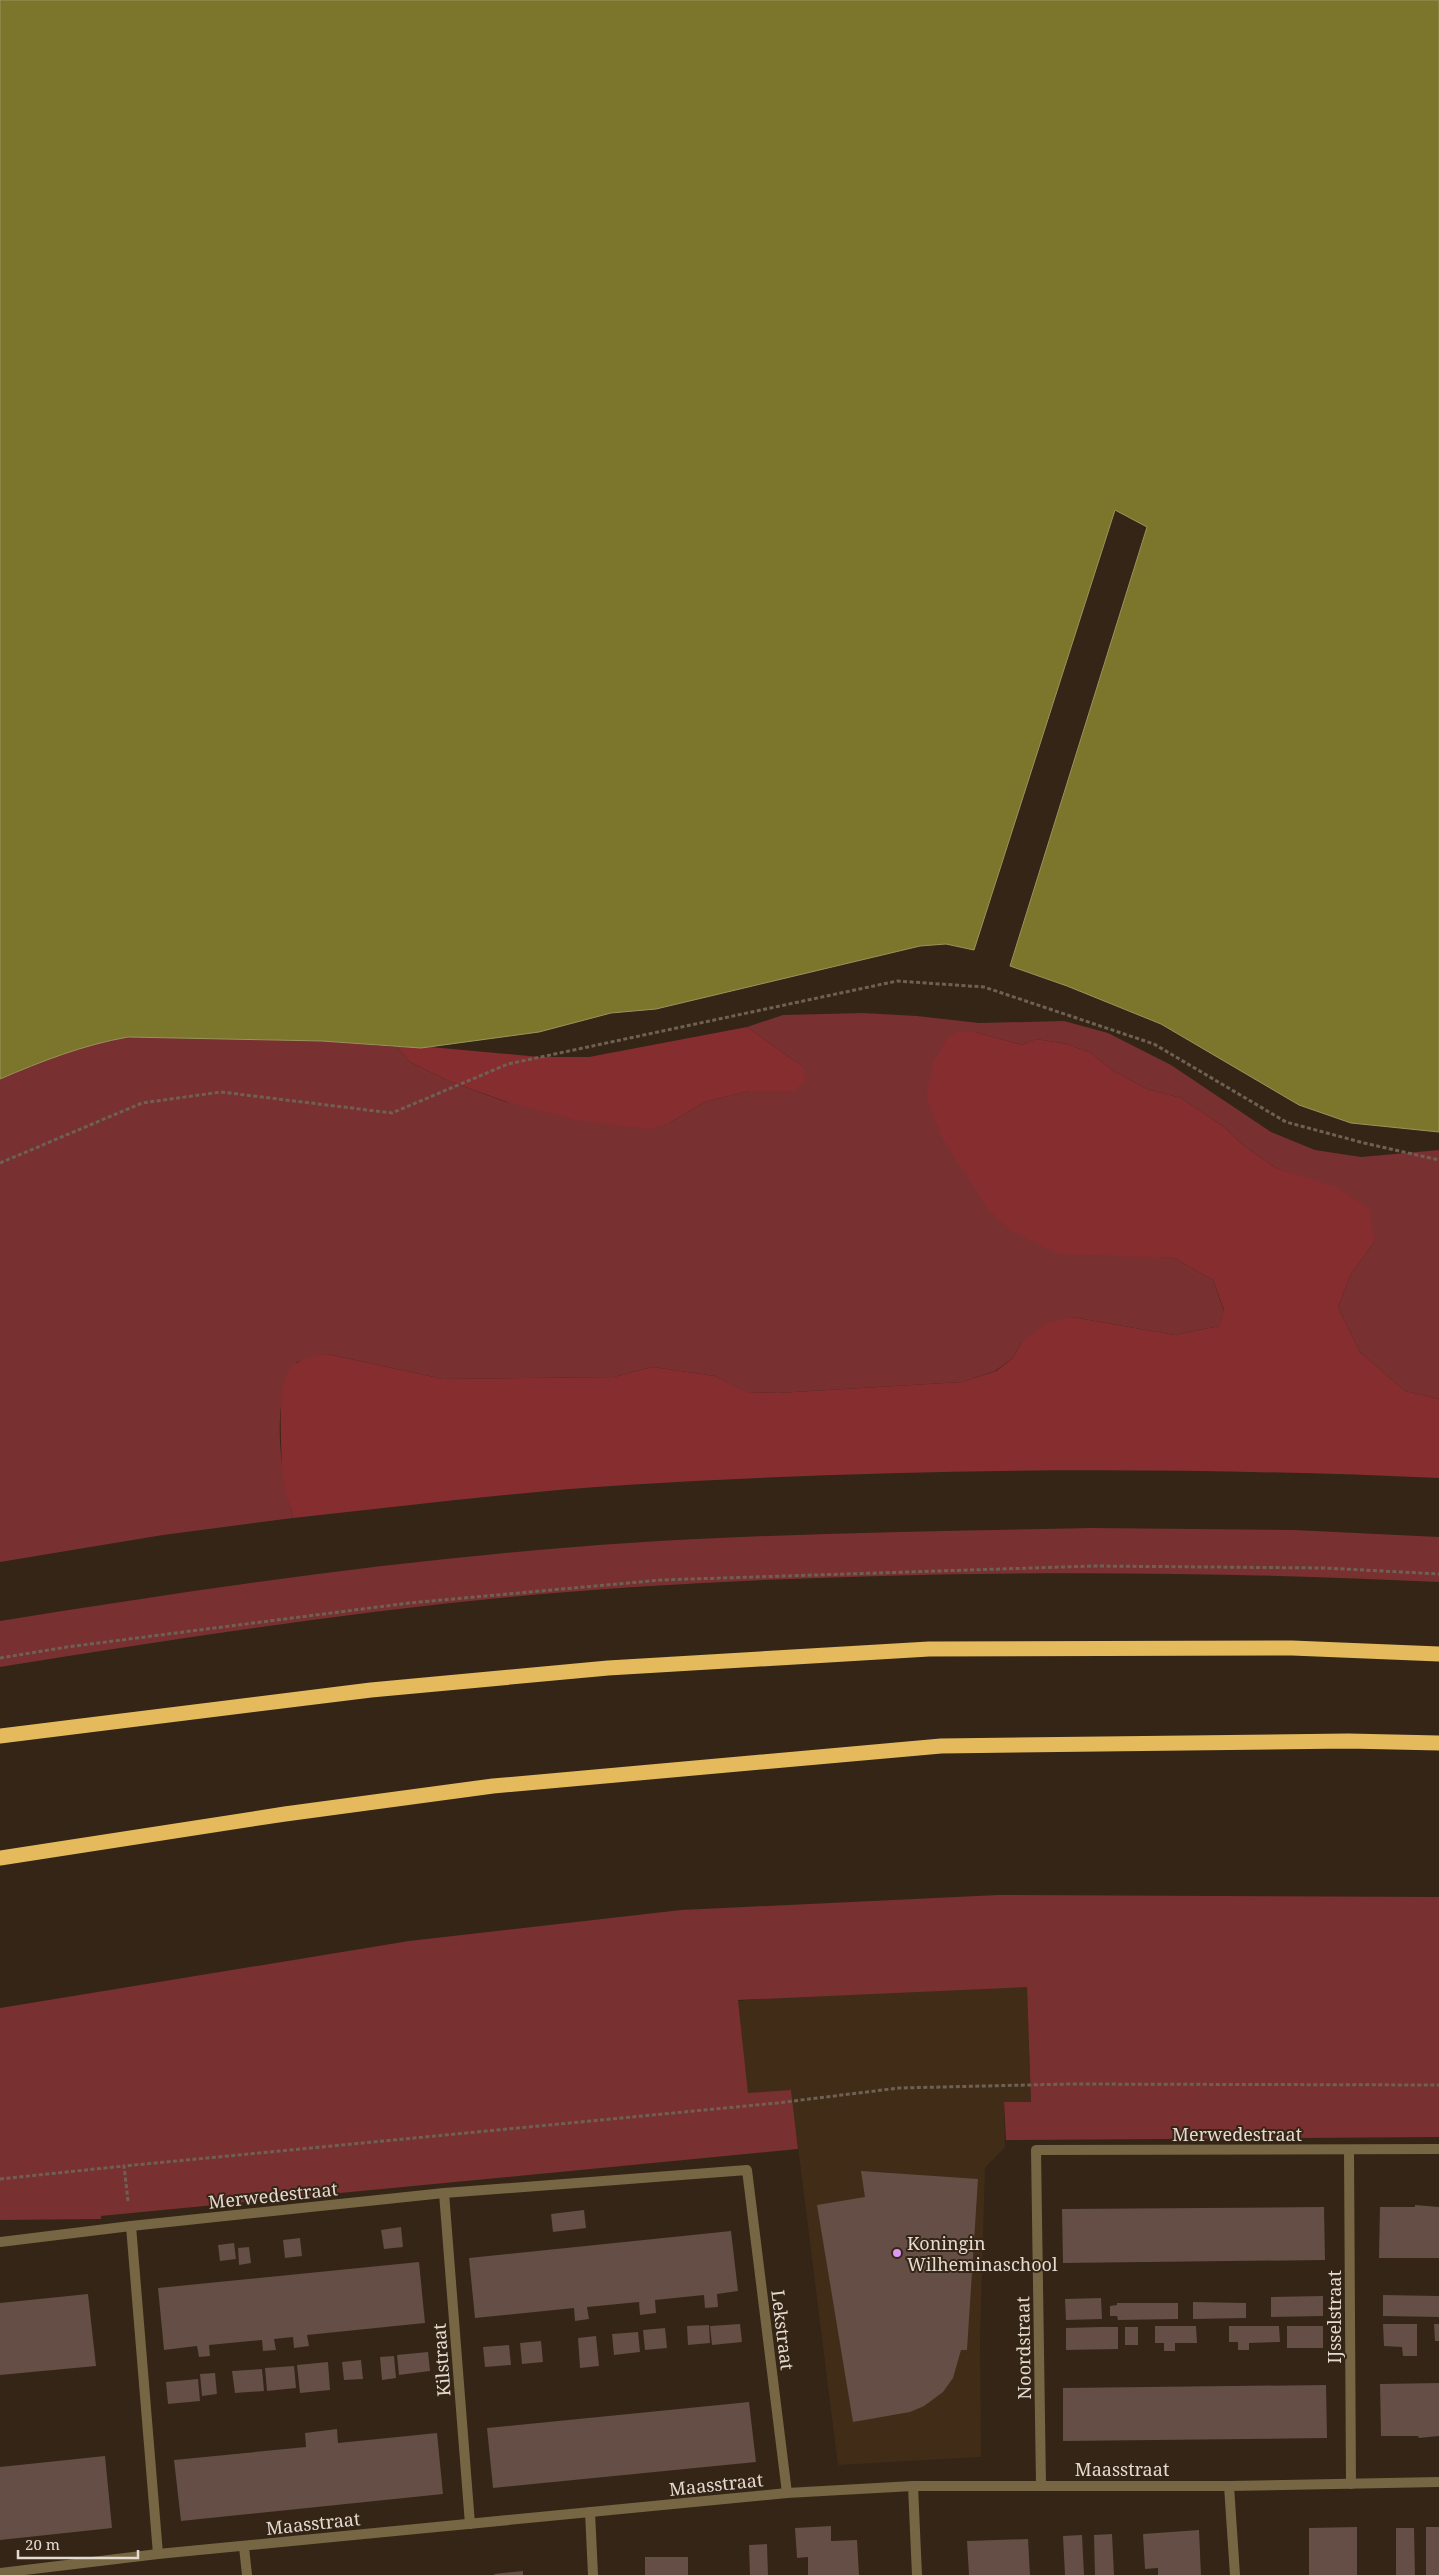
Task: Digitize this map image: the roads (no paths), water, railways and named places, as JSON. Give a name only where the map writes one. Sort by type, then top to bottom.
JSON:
[{"type":"highway","points":[[0,1736],[371,1690],[608,1668],[919,1650],[1292,1648],[1439,1654]]},
{"type":"highway","points":[[0,1858],[285,1814],[493,1786],[941,1746],[1348,1741],[1439,1743]]},
{"type":"street","name":"Merwedestraat","points":[[1036,2150],[1349,2150],[1439,2148]]},
{"type":"street","name":"Noordstraat","points":[[1036,2150],[1041,2485]]},
{"type":"street","name":"IJsselstraat","points":[[1349,2150],[1351,2484]]},
{"type":"street","name":"Merwedestraat","points":[[0,2242],[131,2226],[444,2193],[747,2170]]},
{"type":"street","name":"Lekstraat","points":[[747,2170],[787,2493]]},
{"type":"street","name":"Kilstraat","points":[[444,2193],[470,2524]]},
{"type":"street","points":[[131,2226],[158,2554]]},
{"type":"street","name":"Maasstraat","points":[[0,2573],[158,2554],[787,2493],[914,2486],[1229,2486],[1439,2482]]},
{"type":"street","points":[[914,2486],[917,2575]]},
{"type":"street","points":[[1229,2486],[1235,2575]]},
{"type":"street","points":[[590,2512],[592,2575]]},
{"type":"street","points":[[244,2547],[246,2575]]},
{"type":"place","name":"Koningin Wilheminaschool","points":[[897,2253]]}]
